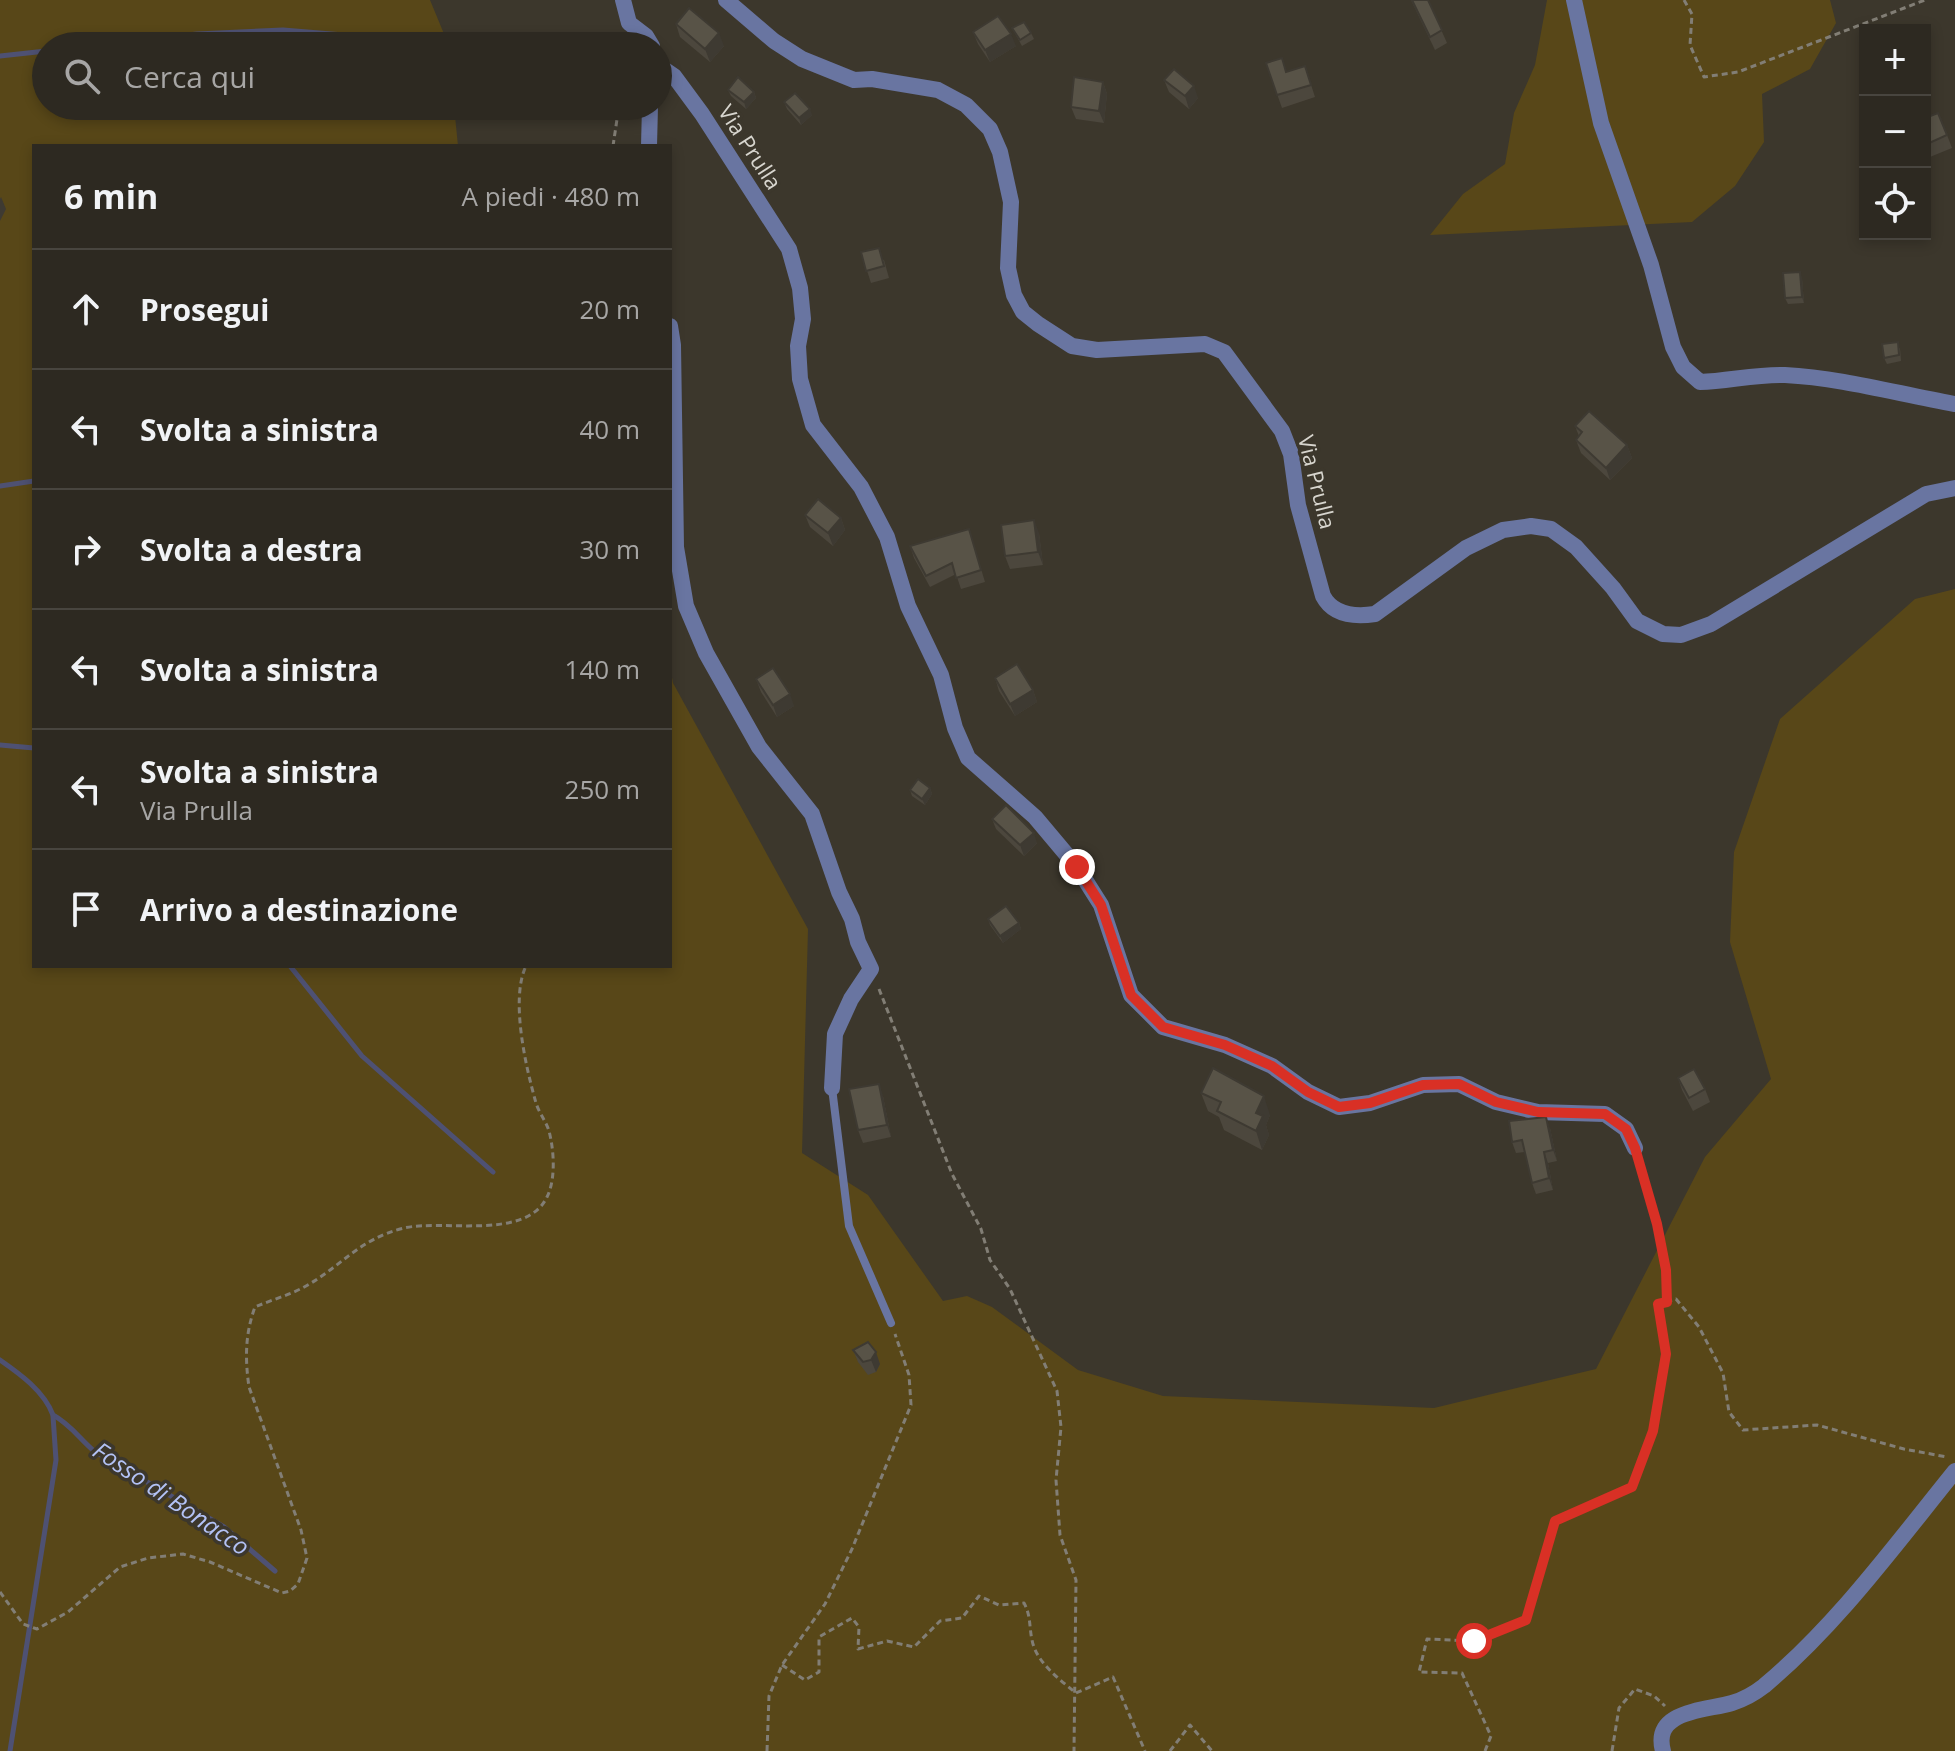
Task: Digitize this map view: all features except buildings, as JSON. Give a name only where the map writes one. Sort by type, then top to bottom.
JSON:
[{"type":"street","points":[[623,0],[629,23],[641,32]]},
{"type":"street","name":"Via Prulla","points":[[726,0],[774,41],[802,59],[854,80],[900,82],[938,90],[966,105],[990,129],[1000,152],[1011,202],[1008,268],[1014,295],[1023,312],[1038,324],[1072,346],[1097,350],[1205,344],[1224,352],[1282,431],[1291,454],[1298,505],[1323,596],[1337,611],[1361,616],[1375,614],[1466,548],[1503,530],[1531,526],[1551,529],[1576,547],[1613,588],[1637,621],[1663,634],[1681,635],[1711,624],[1926,494],[1955,488]]},
{"type":"street","points":[[1574,0],[1601,123],[1651,265],[1673,347],[1683,367],[1700,382],[1784,375],[1854,383],[1955,404]]},
{"type":"street","name":"Via Prulla","points":[[672,75],[789,249],[800,288],[803,319],[798,346],[800,379],[813,425],[861,487],[887,537],[908,606],[941,675],[955,728],[968,758],[1035,817],[1077,867],[1101,905],[1131,995],[1163,1027],[1237,1050],[1272,1066],[1308,1092],[1339,1107],[1370,1103],[1423,1085],[1459,1084],[1496,1102],[1538,1112],[1605,1114],[1626,1129],[1635,1148]]},
{"type":"street","points":[[649,144],[650,120]]},
{"type":"street","points":[[672,339],[676,547],[686,606],[706,653],[759,747],[812,814],[858,942],[871,969],[851,999],[835,1034],[832,1088]]},
{"type":"street","points":[[1663,1751],[1661,1737],[1664,1727],[1677,1717],[1735,1702],[1761,1688],[1852,1597],[1955,1471]]},
{"type":"lane","points":[[832,1088],[849,1226],[891,1323]]},
{"type":"path","points":[[1684,0],[1692,14],[1690,45],[1704,77],[1738,72],[1925,0]]},
{"type":"path","points":[[613,144],[617,120]]},
{"type":"path","points":[[0,1592],[23,1624],[37,1629],[68,1612],[120,1567],[148,1558],[183,1554],[210,1562],[282,1593],[298,1584],[307,1558],[301,1530],[249,1387],[246,1364],[248,1326],[255,1307],[305,1286],[369,1240],[405,1228],[431,1225],[475,1227],[523,1219],[539,1208],[547,1197],[553,1157],[549,1131],[537,1104],[519,1016],[518,993],[525,968]]},
{"type":"path","points":[[871,969],[952,1174],[981,1229],[990,1260],[1010,1289],[1057,1391],[1061,1427],[1056,1480],[1060,1535],[1076,1580],[1074,1751]]},
{"type":"path","points":[[1635,1148],[1657,1224],[1666,1270],[1667,1302]]},
{"type":"path","points":[[1485,1751],[1491,1736],[1462,1673],[1419,1672],[1427,1639],[1474,1641],[1526,1620],[1555,1521],[1632,1487],[1653,1431],[1666,1354],[1658,1304],[1676,1299],[1699,1327],[1723,1373],[1729,1412],[1743,1430],[1817,1425],[1904,1449],[1955,1458]]},
{"type":"path","points":[[767,1751],[769,1696],[782,1665],[825,1604],[911,1405],[909,1375],[891,1323]]},
{"type":"path","points":[[782,1665],[805,1680],[819,1672],[819,1637],[852,1618],[859,1627],[858,1649],[887,1641],[914,1647],[940,1621],[962,1618],[979,1596],[999,1605],[1024,1603],[1031,1618],[1032,1642],[1049,1670],[1076,1693]]},
{"type":"path","points":[[1076,1693],[1113,1677],[1145,1751]]},
{"type":"path","points":[[1612,1751],[1619,1708],[1635,1689],[1654,1696],[1677,1717]]},
{"type":"path","points":[[1170,1751],[1190,1725],[1212,1751]]},
{"type":"shaded area","points":[[0,0],[430,0],[443,32],[32,32],[32,120],[455,120],[458,144],[32,144],[32,968],[672,968],[672,677],[808,929],[802,1153],[868,1195],[943,1301],[967,1296],[992,1307],[1078,1370],[1163,1396],[1434,1408],[1596,1369],[1705,1157],[1771,1079],[1730,942],[1734,852],[1780,719],[1915,599],[1955,589],[1955,1751],[0,1751]]},
{"type":"shaded area","points":[[1547,0],[1830,0],[1836,23],[1810,69],[1762,94],[1764,142],[1735,186],[1692,222],[1430,235],[1463,194],[1505,164],[1514,113],[1535,65]]},
{"type":"waterway","points":[[240,32],[307,32]]},
{"type":"waterway","points":[[0,56],[32,53]]},
{"type":"waterway","points":[[0,486],[32,481]]},
{"type":"waterway","points":[[0,745],[32,748]]},
{"type":"waterway","points":[[292,968],[362,1056],[493,1172]]},
{"type":"waterway","name":"Fosso di Bonacco","points":[[0,1360],[31,1384],[44,1398],[53,1415],[94,1451],[224,1527],[275,1571]]},
{"type":"waterway","points":[[10,1751],[56,1460],[53,1416]]},
{"type":"route","points":[[1077,867],[1101,905],[1131,995],[1163,1027],[1225,1045],[1272,1066],[1308,1092],[1339,1107],[1370,1103],[1423,1085],[1459,1084],[1496,1102],[1538,1112],[1605,1114],[1626,1129],[1635,1148],[1657,1224],[1666,1270],[1667,1302],[1658,1304],[1666,1354],[1653,1431],[1632,1487],[1555,1521],[1526,1620],[1474,1641]]}]
